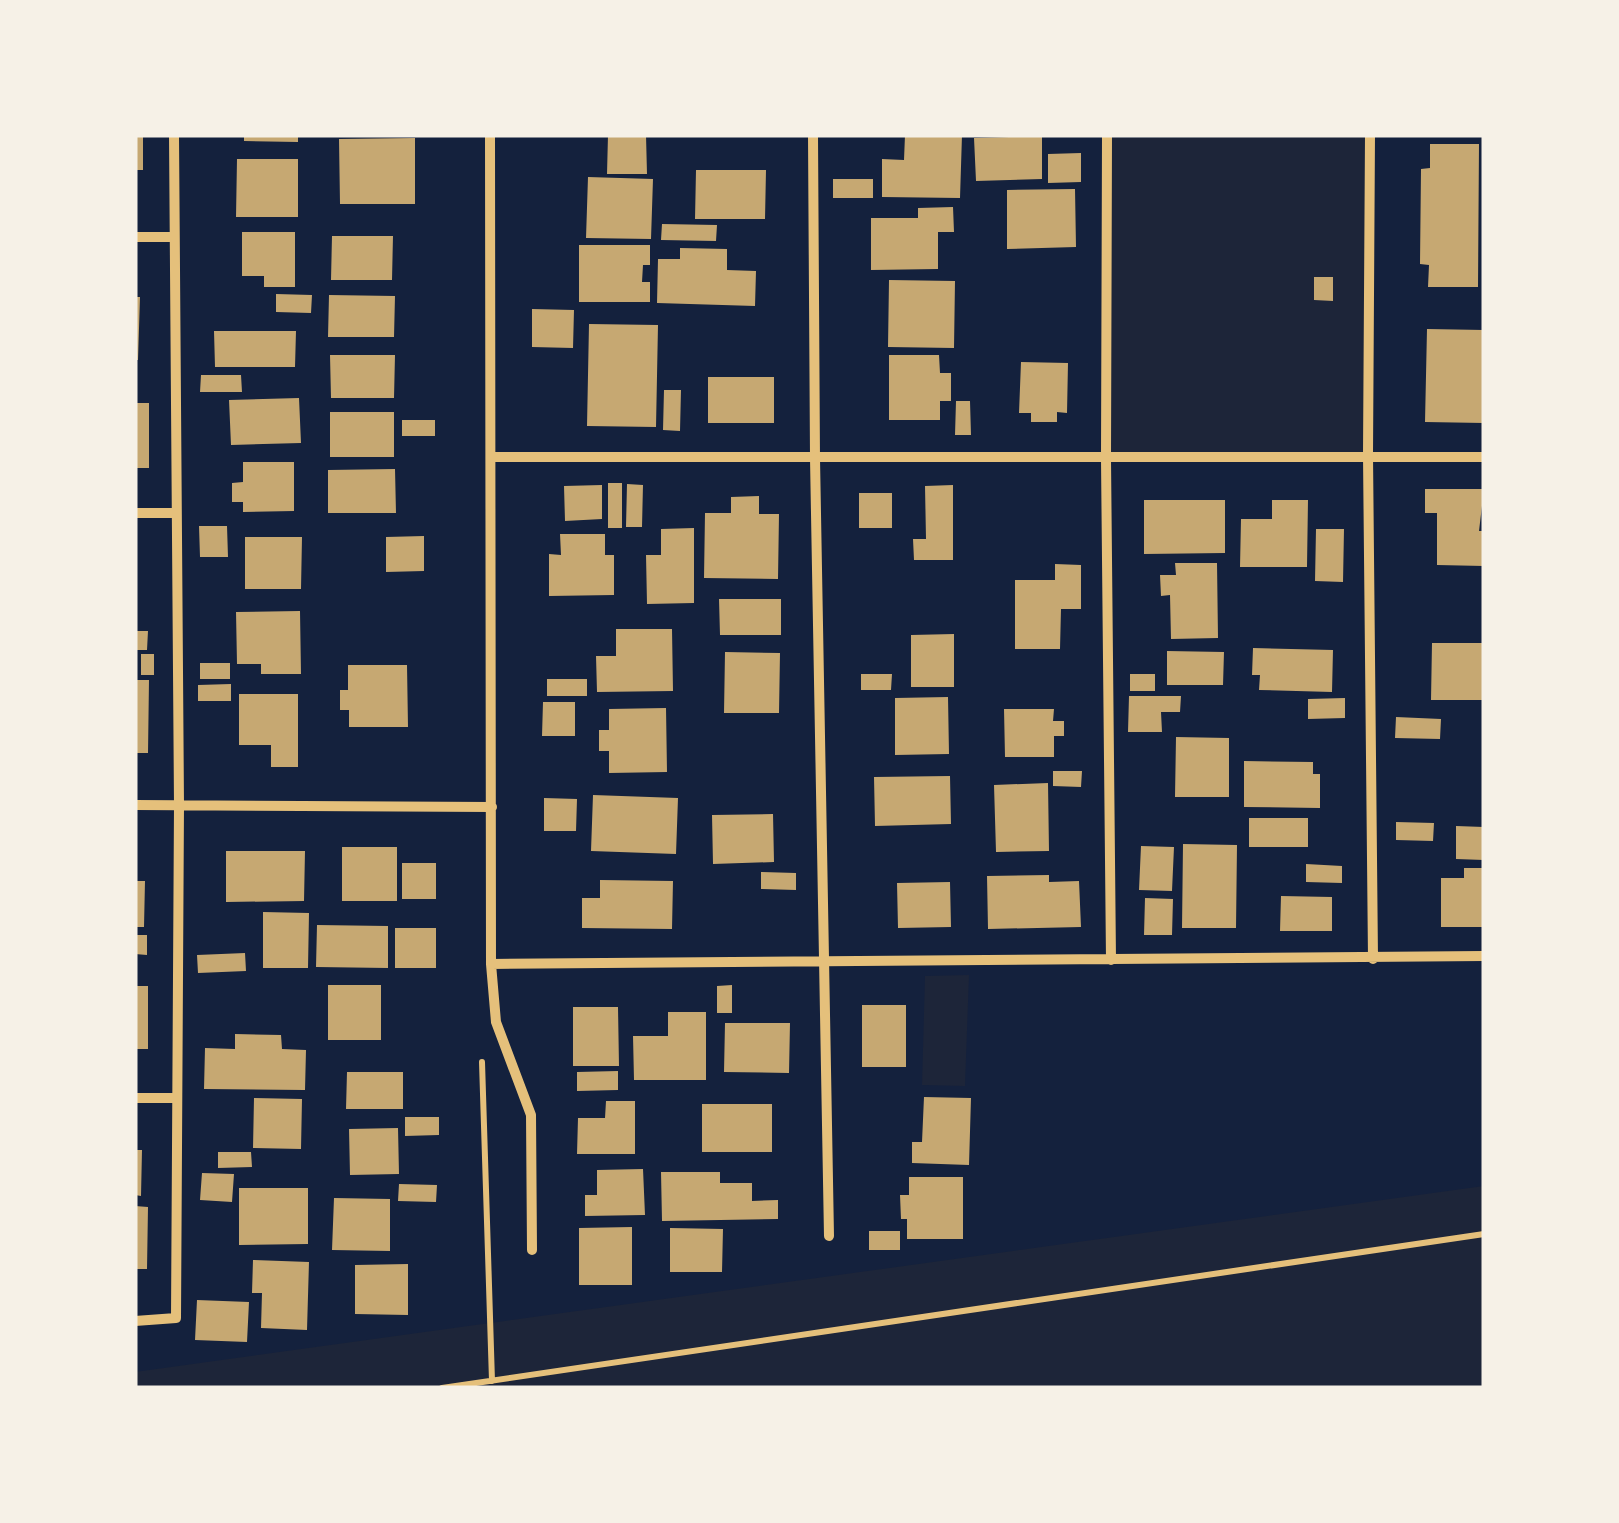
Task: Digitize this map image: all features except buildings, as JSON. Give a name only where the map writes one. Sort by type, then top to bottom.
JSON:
[{"type":"street","points":[[135,1321],[176,1318],[174,135]]},
{"type":"street","points":[[490,135],[491,964],[496,1022],[531,1116],[532,1250]]},
{"type":"street","points":[[813,135],[828,1236]]},
{"type":"street","points":[[1107,135],[1110,960]]},
{"type":"street","points":[[1370,135],[1368,455],[1374,959]]},
{"type":"street","points":[[135,237],[173,237]]},
{"type":"street","points":[[492,457],[1484,457]]},
{"type":"street","points":[[135,513],[176,513]]},
{"type":"street","points":[[135,806],[492,807]]},
{"type":"street","points":[[491,964],[1484,956]]},
{"type":"street","points":[[135,1098],[177,1098]]},
{"type":"path","points":[[492,1381],[482,1040],[496,1022]]},
{"type":"path","points":[[442,1388],[1484,1234]]},
{"type":"shaded area","points":[[1370,137],[1368,455],[1106,459],[1107,138]]},
{"type":"shaded area","points":[[969,975],[965,1086],[922,1085],[925,976]]},
{"type":"shaded area","points":[[1484,1186],[1484,1388],[135,1388],[135,1372]]}]
